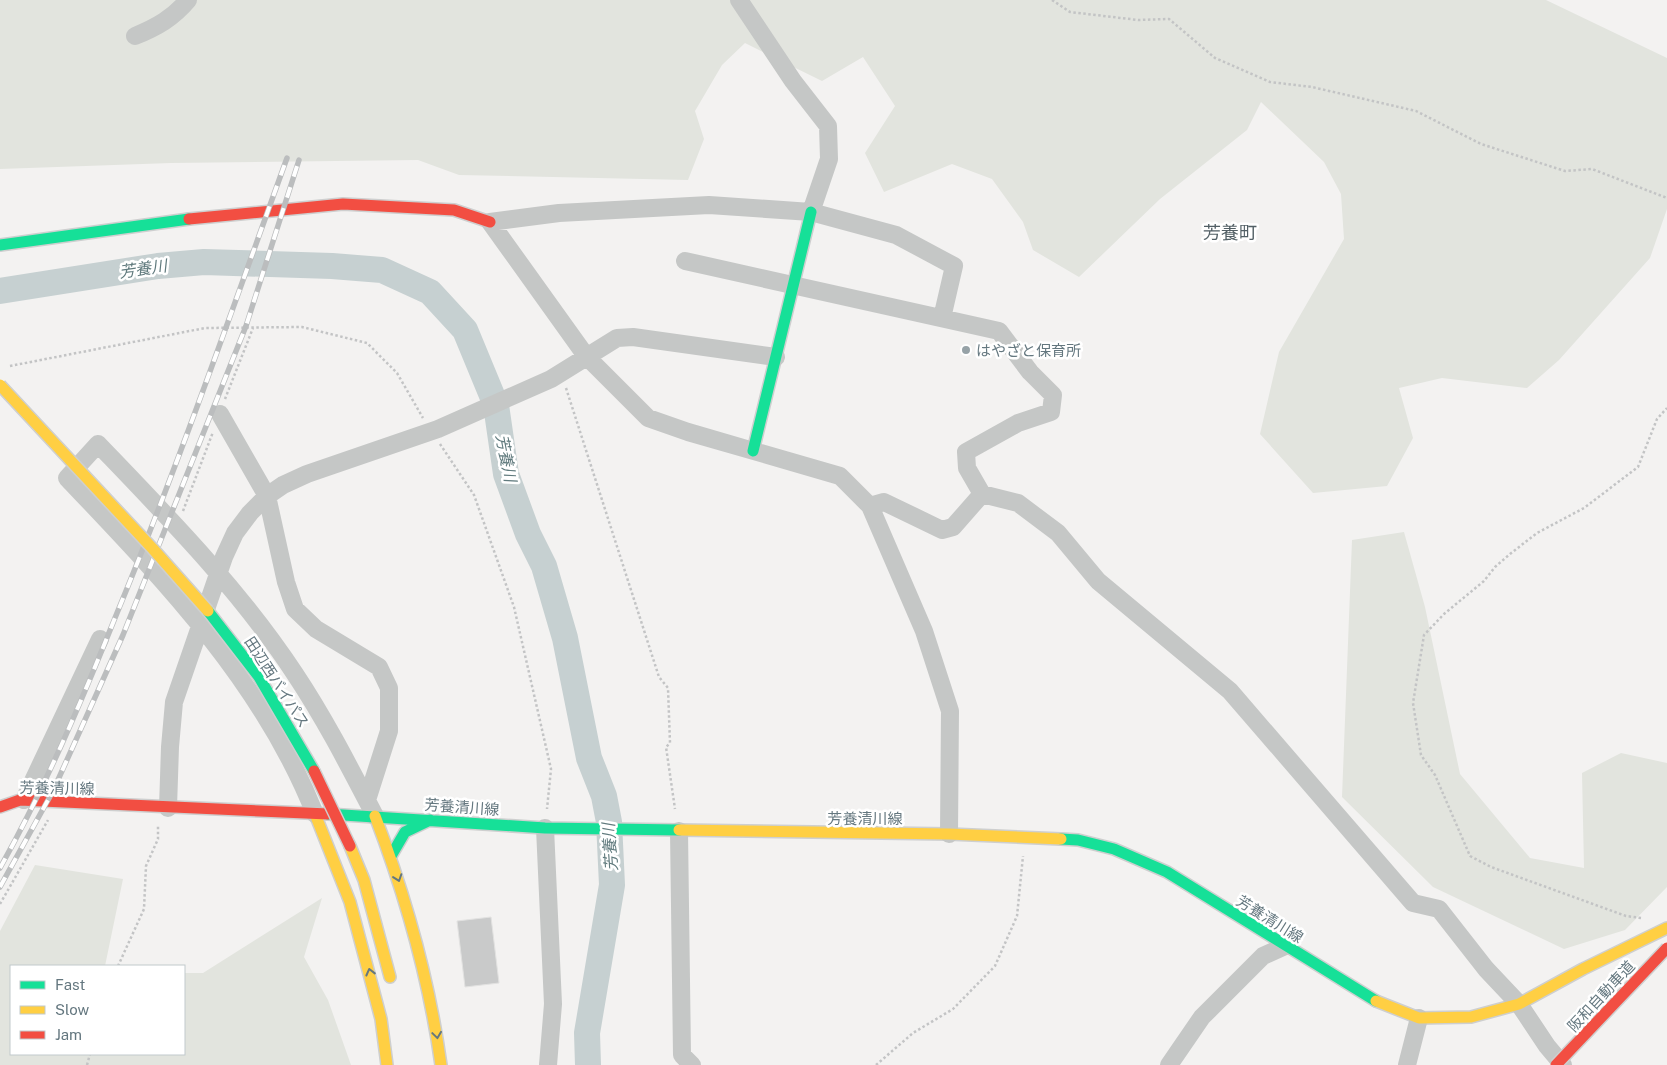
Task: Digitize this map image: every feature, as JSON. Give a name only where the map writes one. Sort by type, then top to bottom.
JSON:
[{"type":"main road","points":[[0,245],[162,221],[343,204],[454,210],[490,222]]},
{"type":"main road","points":[[753,451],[811,212]]},
{"type":"main road","name":"田辺西バイパス","points":[[0,385],[182,579],[224,630],[268,691],[321,783],[350,846],[366,888],[393,992]]},
{"type":"main road","name":"芳養清川線","points":[[0,807],[24,800],[163,808],[375,816],[551,828],[949,834],[1078,840],[1114,849],[1167,872],[1370,998],[1419,1018],[1470,1017],[1519,1004],[1583,969],[1667,928]]},
{"type":"main road","points":[[315,814],[350,902],[381,1019],[387,1065]]},
{"type":"main road","points":[[375,816],[411,914],[424,964],[442,1065]]},
{"type":"main road","points":[[391,856],[403,833],[411,826],[430,820]]},
{"type":"main road","name":"阪和自動車道","points":[[1556,1065],[1667,948]]},
{"type":"street","points":[[135,36],[156,27],[177,13],[188,0]]},
{"type":"street","points":[[739,0],[793,80],[828,126],[829,159],[811,212]]},
{"type":"street","points":[[942,318],[954,266],[896,235],[811,212],[709,205],[559,213],[490,222],[586,356],[648,418],[840,476],[870,506],[924,631],[950,711],[949,834]]},
{"type":"street","points":[[686,261],[999,331],[1030,372],[1053,395],[1051,412],[1018,423],[966,452],[967,468],[982,494],[1018,503],[1058,532],[1098,581],[1230,691],[1413,903],[1439,909],[1486,969],[1519,1004],[1547,1046],[1563,1065]]},
{"type":"street","points":[[163,808],[174,702],[200,624],[235,533],[250,513],[267,496],[307,474],[434,430],[556,376],[617,338],[632,337],[776,356]]},
{"type":"street","points":[[220,414],[267,496],[286,582],[295,609],[316,629],[379,667],[389,688],[389,731],[367,800]]},
{"type":"street","points":[[315,814],[301,777],[285,749],[250,692],[200,624],[133,547],[67,478],[98,444],[219,572],[295,674],[330,732],[375,816]]},
{"type":"street","points":[[870,506],[884,502],[942,530],[953,527],[982,494]]},
{"type":"street","points":[[24,800],[100,638]]},
{"type":"street","points":[[285,749],[308,746],[330,732]]},
{"type":"street","points":[[548,1065],[553,1004],[551,828]]},
{"type":"street","points":[[671,831],[682,1054],[692,1065]]},
{"type":"street","points":[[1169,1065],[1208,1011],[1263,956],[1285,946]]},
{"type":"street","points":[[1407,1065],[1419,1018]]},
{"type":"path","points":[[1052,0],[1070,12],[1138,20],[1169,19],[1215,58],[1270,82],[1312,87],[1416,111],[1482,144],[1565,172],[1592,169],[1667,198]]},
{"type":"path","points":[[6,365],[11,366],[205,328],[302,327],[368,343],[397,374],[474,495],[514,607],[551,769],[551,828]]},
{"type":"path","points":[[556,376],[658,677],[668,688],[670,743],[666,747],[671,831]]},
{"type":"path","points":[[1643,918],[1626,916],[1491,867],[1470,856],[1435,775],[1421,755],[1413,703],[1424,635],[1444,614],[1484,581],[1495,566],[1510,554],[1537,533],[1584,508],[1638,467],[1657,419],[1667,408]]},
{"type":"path","points":[[0,904],[58,802]]},
{"type":"path","points":[[118,965],[144,909],[146,866],[158,839],[163,808]]},
{"type":"path","points":[[876,1065],[913,1032],[953,1009],[995,966],[1017,916],[1026,838]]},
{"type":"shaded area","points":[[0,0],[1546,0],[1667,58],[1667,209],[1650,258],[1559,360],[1527,388],[1442,378],[1399,388],[1413,438],[1387,486],[1313,493],[1260,434],[1279,352],[1344,239],[1341,194],[1324,162],[1261,102],[1247,130],[1160,199],[1079,277],[1033,250],[1023,222],[992,179],[952,164],[884,192],[865,153],[895,106],[863,57],[822,81],[745,43],[722,65],[695,111],[704,139],[688,180],[459,175],[418,160],[171,163],[0,169]]},
{"type":"shaded area","points":[[1404,532],[1425,607],[1460,774],[1530,858],[1584,868],[1582,773],[1621,753],[1667,763],[1667,887],[1625,930],[1564,949],[1433,887],[1342,797],[1352,540]]},
{"type":"shaded area","points":[[35,865],[123,879],[105,965],[10,965],[10,1055],[185,1055],[185,973],[203,973],[322,898],[304,957],[328,1000],[351,1065],[0,1065],[0,931]]},
{"type":"building","points":[[491,917],[499,983],[465,987],[457,921]]},
{"type":"waterway","name":"芳養川","points":[[0,291],[158,266],[204,262],[332,266],[382,270],[430,292],[465,330],[496,405],[506,474],[528,534],[544,566],[565,638],[589,758],[604,796],[609,822],[612,885],[587,1033],[588,1065]]},
{"type":"railway","points":[[0,868],[33,806],[63,742],[140,557],[205,386],[287,158]]},
{"type":"railway","points":[[0,887],[53,791],[123,635],[246,326],[299,160]]},
{"type":"traffic: fast","points":[[753,451],[811,212]]},
{"type":"traffic: fast","points":[[0,245],[189,219]]},
{"type":"traffic: fast","points":[[208,611],[259,677],[314,771]]},
{"type":"traffic: fast","points":[[328,814],[545,828],[679,830]]},
{"type":"traffic: fast","points":[[391,856],[405,832],[430,820]]},
{"type":"traffic: fast","points":[[1061,839],[1078,840],[1114,849],[1167,872],[1376,1001]]},
{"type":"traffic: slow","points":[[0,385],[153,549],[208,611]]},
{"type":"traffic: slow","points":[[315,814],[350,902],[381,1019],[387,1065]]},
{"type":"traffic: slow","points":[[375,816],[397,877],[415,939],[430,1001],[441,1065]]},
{"type":"traffic: slow","points":[[679,830],[949,834],[1061,839]]},
{"type":"traffic: slow","points":[[350,846],[364,880],[390,977]]},
{"type":"traffic: slow","points":[[1376,1001],[1419,1018],[1471,1017],[1519,1004],[1583,969],[1667,928]]},
{"type":"traffic: jam","points":[[189,219],[343,204],[454,210],[490,222]]},
{"type":"traffic: jam","points":[[314,771],[350,846]]},
{"type":"traffic: jam","points":[[0,807],[20,800],[328,814]]},
{"type":"traffic: jam","points":[[1556,1065],[1667,948]]},
{"type":"place","name":"はやざと保育所","points":[[966,350]]},
{"type":"district","name":"芳養町","points":[[1230,232]]}]
